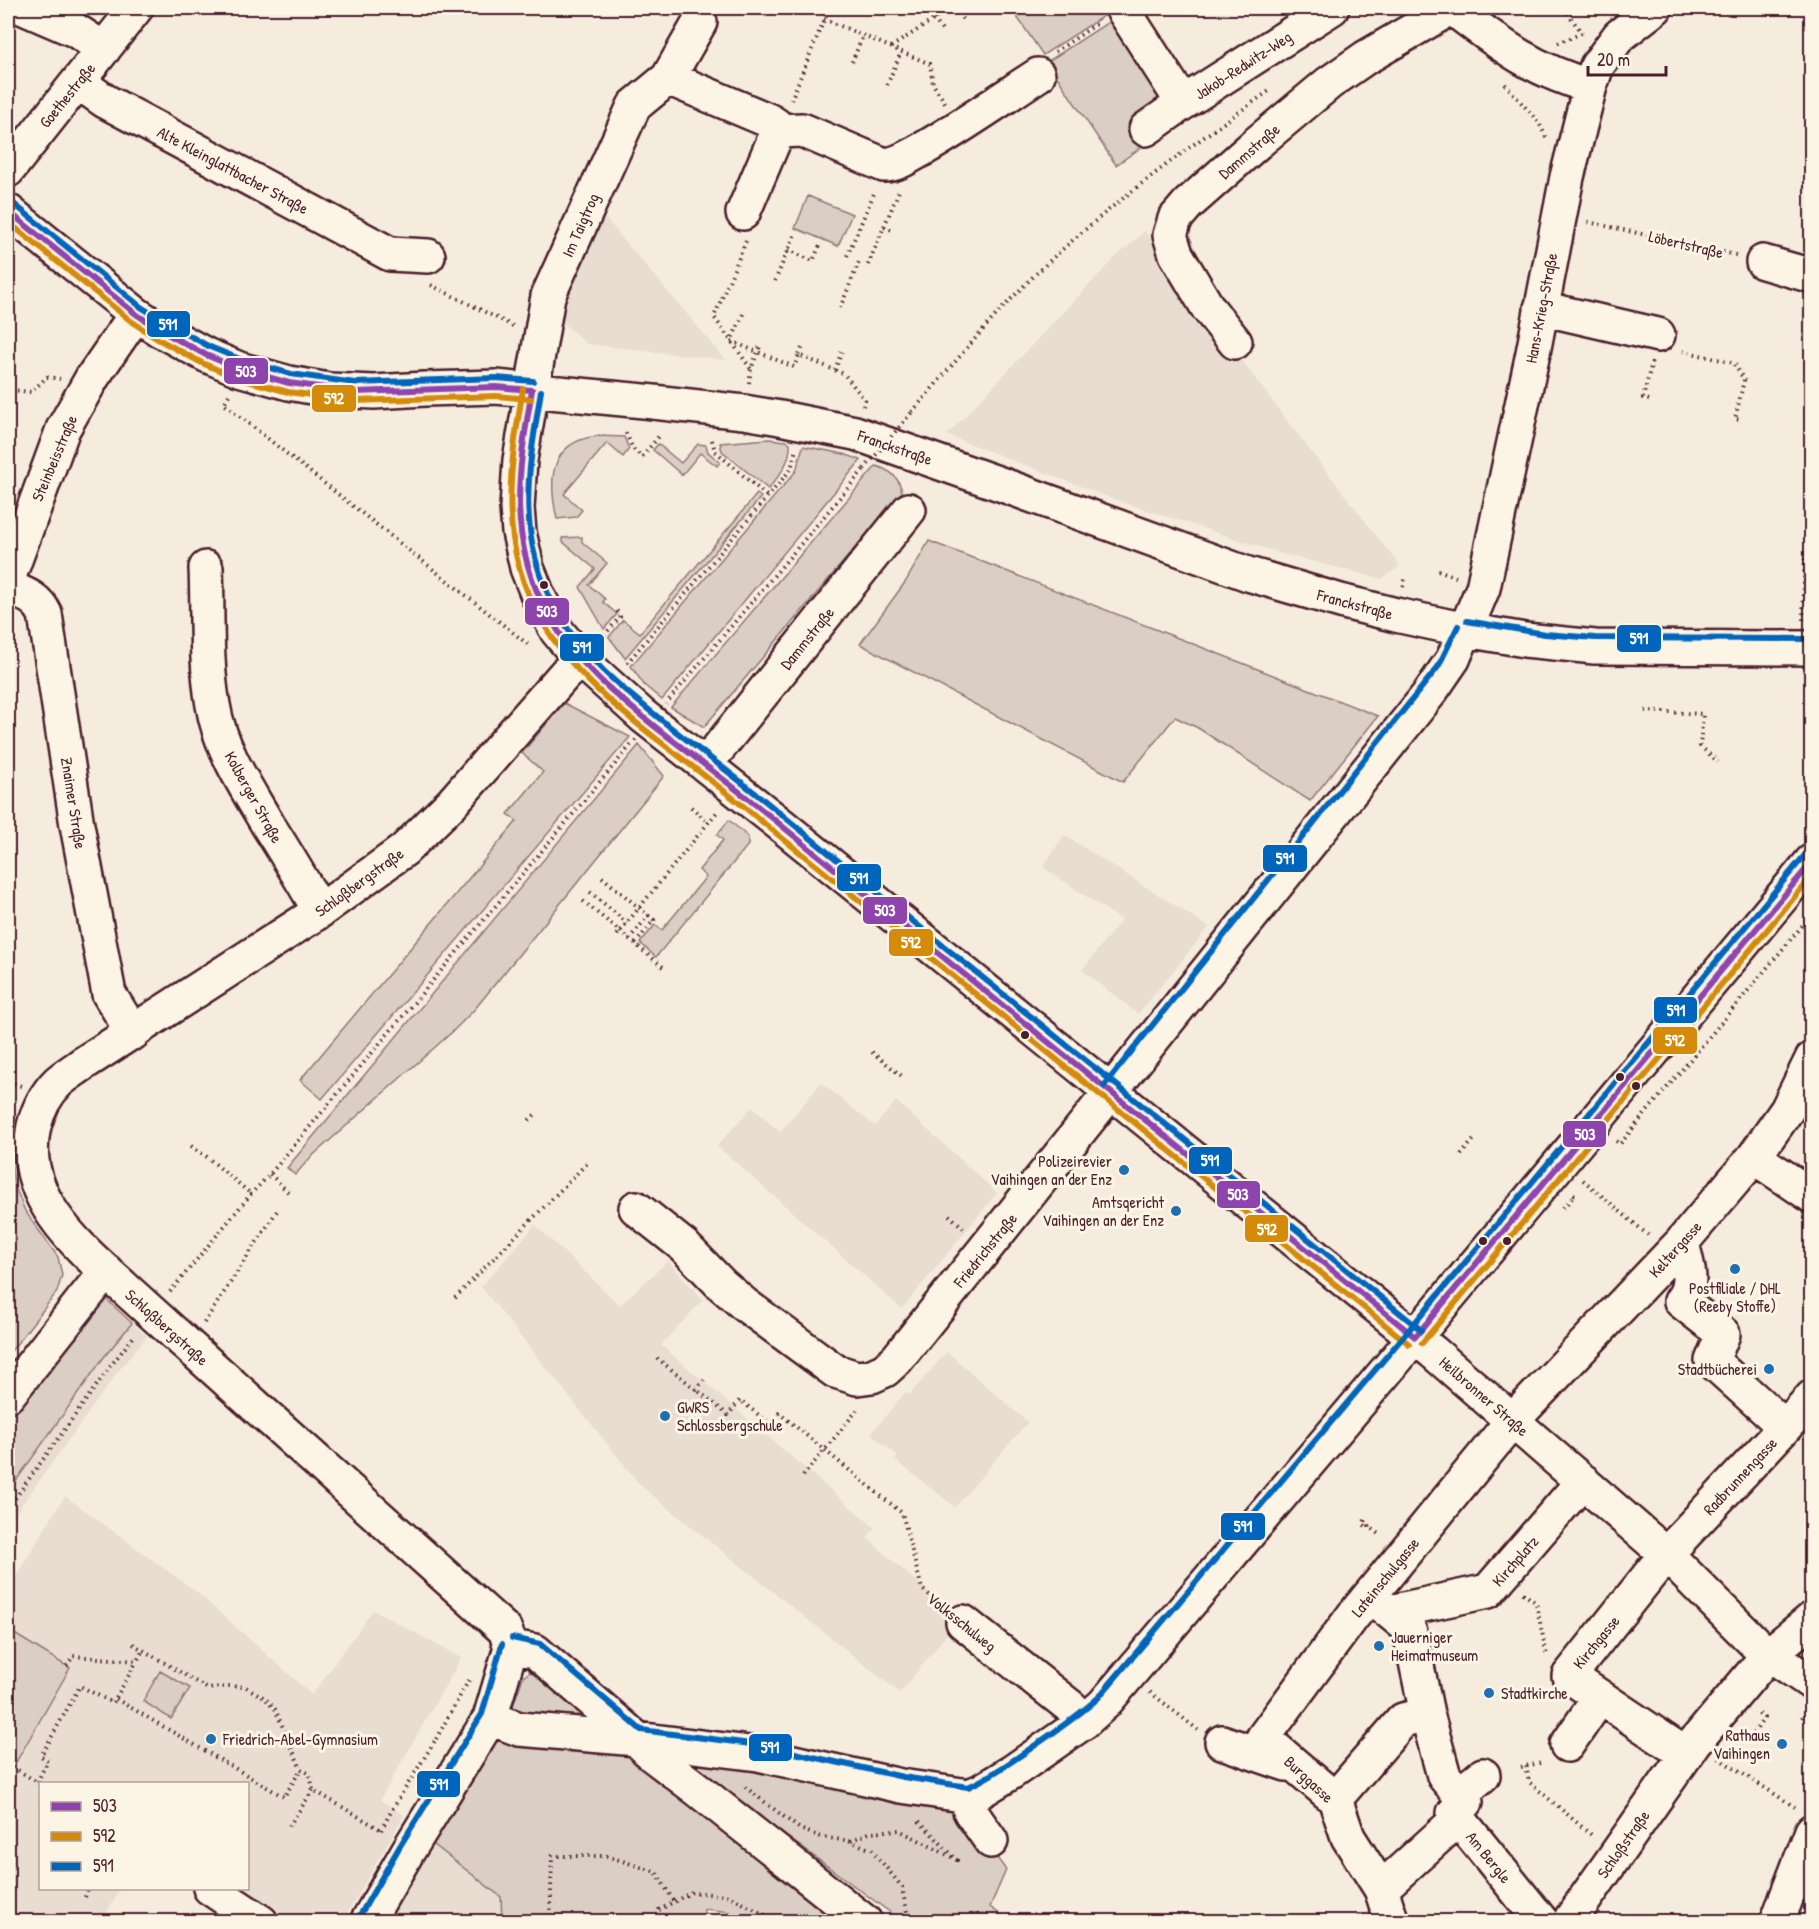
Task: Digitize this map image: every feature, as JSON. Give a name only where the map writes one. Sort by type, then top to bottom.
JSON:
[{"type":"street","name":"Goethestraße","points":[[24,8],[75,30],[104,49]]},
{"type":"street","name":"Goethestraße","points":[[8,170],[136,8]]},
{"type":"street","name":"Jakob-Redwitz-Weg","points":[[1122,8],[1183,103]]},
{"type":"street","name":"Jakob-Redwitz-Weg","points":[[1146,129],[1332,8]]},
{"type":"street","name":"Dammstraße","points":[[1235,342],[1208,308],[1176,254],[1170,235],[1175,219],[1214,181],[1329,83],[1365,58],[1437,16],[1445,8]]},
{"type":"street","points":[[1452,8],[1503,47],[1536,66],[1590,86]]},
{"type":"street","name":"Hans-Krieg-Straße","points":[[1466,630],[1484,588],[1559,216],[1590,86],[1597,66],[1619,36],[1655,8]]},
{"type":"street","name":"Im Taigtrog","points":[[532,390],[548,296],[634,106],[668,78],[700,22]]},
{"type":"street","points":[[892,176],[889,165],[905,159],[960,127],[1047,63]]},
{"type":"street","points":[[668,78],[776,125],[778,131],[745,226]]},
{"type":"street","name":"Alte Kleinglattbacher Straße","points":[[78,82],[105,101],[390,254],[429,269]]},
{"type":"street","points":[[778,131],[802,130],[892,176]]},
{"type":"street","name":"Franckstraße","points":[[8,211],[136,314],[178,341],[239,369],[289,383],[329,390],[374,392],[496,387],[744,412],[802,422],[855,433],[1003,484],[1248,574],[1344,602],[1466,630],[1544,643],[1595,647],[1807,634]]},
{"type":"street","points":[[1763,261],[1812,276]]},
{"type":"street","points":[[1541,308],[1657,340]]},
{"type":"street","name":"Steinbeisstraße","points":[[8,579],[63,429],[136,314]]},
{"type":"street","name":"Heilbronner Straße","points":[[532,390],[518,484],[519,532],[527,568],[573,667],[643,716],[780,824],[1415,1336],[1666,1554],[1764,1651],[1812,1683]]},
{"type":"street","name":"Dammstraße","points":[[705,765],[909,510]]},
{"type":"street","name":"Kolberger Straße","points":[[206,568],[209,677],[213,706],[221,736],[249,793],[320,910]]},
{"type":"street","name":"Znaimer Straße","points":[[8,587],[33,598],[41,604],[45,614],[76,825],[109,994],[134,1032]]},
{"type":"street","name":"Friedrichstraße","points":[[636,1208],[684,1246],[744,1304],[835,1371],[857,1377],[879,1374],[897,1359],[1429,694],[1446,672],[1466,630]]},
{"type":"street","name":"Schloßbergstraße","points":[[512,1647],[505,1630],[113,1278],[62,1227],[47,1206],[35,1174],[31,1155],[32,1137],[40,1107],[59,1082],[84,1063],[320,910],[404,850],[452,803],[573,667]]},
{"type":"street","points":[[490,1718],[519,1729],[637,1739],[758,1754],[901,1786],[975,1793],[1012,1772],[1084,1722],[1104,1704],[1812,861]]},
{"type":"street","name":"Keltergasse","points":[[1513,1420],[1676,1248],[1754,1157],[1787,1110],[1812,1059]]},
{"type":"street","points":[[1754,1157],[1811,1195]]},
{"type":"street","points":[[1676,1248],[1688,1263],[1689,1291],[1681,1301],[1723,1334],[1712,1360],[1785,1427]]},
{"type":"street","points":[[8,1395],[113,1278]]},
{"type":"street","name":"Radbrunnengasse","points":[[1666,1554],[1812,1397]]},
{"type":"street","name":"Lateinschulgasse","points":[[1263,1738],[1380,1604],[1513,1420]]},
{"type":"street","name":"Kirchplatz","points":[[1380,1604],[1488,1591],[1583,1481]]},
{"type":"street","name":"Kirchgasse","points":[[1666,1554],[1569,1676],[1686,1753]]},
{"type":"street","points":[[1380,1604],[1409,1628],[1427,1714],[1444,1776],[1467,1796],[1381,1889]]},
{"type":"street","name":"Schloßstraße","points":[[1561,1921],[1615,1854],[1686,1753],[1764,1651],[1812,1619]]},
{"type":"street","name":"Volksschulweg","points":[[963,1622],[1072,1708],[1084,1722]]},
{"type":"street","points":[[367,1922],[490,1718],[512,1647],[535,1651],[637,1739],[651,1754],[865,1922]]},
{"type":"street","points":[[1557,1754],[1600,1697]]},
{"type":"street","points":[[1335,1799],[1403,1720],[1427,1714]]},
{"type":"street","name":"Burggasse","points":[[1263,1738],[1335,1799],[1348,1837],[1381,1889],[1392,1922]]},
{"type":"street","points":[[1222,1742],[1302,1770]]},
{"type":"street","points":[[975,1793],[970,1811],[991,1840]]},
{"type":"street","name":"Am Bergle","points":[[1467,1796],[1561,1921]]},
{"type":"street","points":[[1781,1910],[1812,1831]]},
{"type":"street","points":[[213,1890],[261,1922]]},
{"type":"path","points":[[800,77],[829,8]]},
{"type":"path","points":[[891,47],[954,8],[963,20]]},
{"type":"path","points":[[1047,63],[1122,8]]},
{"type":"path","points":[[824,19],[930,64],[933,84],[960,127]]},
{"type":"path","points":[[934,19],[943,32]]},
{"type":"path","points":[[852,62],[863,36]]},
{"type":"path","points":[[899,42],[907,54]]},
{"type":"path","points":[[887,85],[901,52]]},
{"type":"path","points":[[1500,78],[1539,123],[1546,137],[1546,145]]},
{"type":"path","points":[[290,1194],[270,1174],[912,412],[1012,298],[1053,257],[1099,218],[1164,167],[1279,84]]},
{"type":"path","points":[[868,265],[884,227],[892,176]]},
{"type":"path","points":[[847,256],[892,176]]},
{"type":"path","name":"Löbertstraße","points":[[1559,216],[1763,261]]},
{"type":"path","points":[[745,226],[714,317],[751,369],[761,344]]},
{"type":"path","points":[[884,227],[892,230]]},
{"type":"path","points":[[775,281],[795,234]]},
{"type":"path","points":[[788,250],[813,261],[820,245]]},
{"type":"path","points":[[840,308],[859,262]]},
{"type":"path","points":[[429,269],[448,294],[511,326]]},
{"type":"path","points":[[731,341],[743,314]]},
{"type":"path","points":[[1649,400],[1643,398],[1657,340],[1734,363],[1744,380],[1735,419],[1741,420]]},
{"type":"path","points":[[731,341],[794,367],[802,346]]},
{"type":"path","points":[[835,370],[843,348]]},
{"type":"path","points":[[799,355],[822,362],[844,374],[865,400]]},
{"type":"path","points":[[11,390],[31,392],[47,377],[60,379],[84,393]]},
{"type":"path","points":[[232,389],[224,404],[573,667],[620,617],[614,609]]},
{"type":"path","points":[[628,663],[791,469],[802,422]]},
{"type":"path","points":[[626,433],[633,449],[642,457],[659,436]]},
{"type":"path","points":[[712,440],[715,451],[768,496]]},
{"type":"path","points":[[1805,551],[1807,634]]},
{"type":"path","points":[[1645,711],[1703,714],[1700,746],[1718,762]]},
{"type":"path","points":[[690,807],[709,823]]},
{"type":"path","points":[[619,933],[715,815]]},
{"type":"path","points":[[603,877],[654,920],[634,944]]},
{"type":"path","points":[[590,892],[627,923]]},
{"type":"path","points":[[583,901],[663,967]]},
{"type":"path","points":[[1613,1138],[1620,1144],[1812,914]]},
{"type":"path","points":[[629,939],[649,915]]},
{"type":"path","points":[[872,1052],[903,1077]]},
{"type":"path","points":[[530,1120],[538,1112]]},
{"type":"path","points":[[1461,1155],[1475,1138]]},
{"type":"path","points":[[191,1146],[251,1194]]},
{"type":"path","points":[[455,1298],[588,1162]]},
{"type":"path","points":[[1588,1184],[1676,1248]]},
{"type":"path","points":[[1564,1208],[1569,1204]]},
{"type":"path","points":[[211,1311],[279,1209]]},
{"type":"path","points":[[657,1358],[696,1390],[704,1380]]},
{"type":"path","name":"Volksschulweg","points":[[696,1390],[728,1415],[740,1400],[770,1424],[779,1413],[902,1513],[922,1589],[963,1622]]},
{"type":"path","points":[[803,1476],[860,1406]]},
{"type":"path","points":[[1365,1520],[1363,1524],[1368,1528],[1369,1526],[1383,1538]]},
{"type":"path","points":[[1536,1603],[1547,1657]]},
{"type":"path","points":[[133,1644],[208,1689],[228,1686],[246,1687],[265,1698],[275,1709],[301,1769],[310,1774],[313,1790],[289,1826]]},
{"type":"path","points":[[39,1782],[48,1761],[41,1756],[80,1686],[113,1703],[143,1650]]},
{"type":"path","points":[[67,1666],[73,1656],[136,1661]]},
{"type":"path","points":[[1147,1690],[1178,1713]]},
{"type":"path","points":[[116,1699],[284,1797],[301,1769]]},
{"type":"path","points":[[1751,1738],[1764,1718]]},
{"type":"path","points":[[1557,1754],[1523,1767],[1529,1782],[1615,1854]]},
{"type":"path","points":[[13,1767],[39,1783]]},
{"type":"path","points":[[1744,1776],[1786,1802]]},
{"type":"path","points":[[742,1785],[800,1829],[821,1837],[850,1841],[872,1850],[902,1887],[909,1922]]},
{"type":"path","points":[[313,1790],[380,1829]]},
{"type":"path","points":[[850,1841],[871,1832],[899,1830],[957,1860],[914,1817],[924,1818]]},
{"type":"path","points":[[550,1922],[552,1856],[607,1856],[656,1872],[674,1902]]},
{"type":"path","points":[[85,1897],[87,1890]]},
{"type":"path","points":[[643,1922],[659,1921],[659,1910],[692,1892],[729,1896],[778,1922]]},
{"type":"shaded area","points":[[1011,8],[1116,8],[1043,55]]},
{"type":"shaded area","points":[[1116,17],[1162,98],[1146,144],[1116,165],[1047,62]]},
{"type":"shaded area","points":[[808,196],[852,214],[838,246],[795,228]]},
{"type":"shaded area","points":[[600,212],[726,360],[587,344],[555,316]]},
{"type":"shaded area","points":[[1145,231],[1281,413],[1400,566],[1382,579],[1283,554],[1116,500],[947,435],[1114,259]]},
{"type":"shaded area","points":[[597,436],[624,437],[629,449],[623,457],[607,443],[564,494],[582,510],[576,517],[557,519],[553,490],[556,465],[569,446]]},
{"type":"shaded area","points":[[769,439],[790,443],[790,450],[780,474],[768,489],[722,451],[720,443]]},
{"type":"shaded area","points":[[658,444],[681,463],[698,444],[706,445],[708,452],[720,462],[717,466],[700,453],[682,475],[653,450]]},
{"type":"shaded area","points":[[803,446],[844,454],[861,460],[662,700],[644,685],[631,666],[796,471]]},
{"type":"shaded area","points":[[876,466],[893,475],[899,482],[902,492],[704,727],[671,707]]},
{"type":"shaded area","points":[[757,494],[761,497],[625,658],[609,637],[623,620],[640,633]]},
{"type":"shaded area","points":[[582,537],[582,542],[607,563],[589,585],[617,614],[604,629],[580,587],[595,569],[563,542],[562,538]]},
{"type":"shaded area","points":[[929,541],[1378,716],[1310,801],[1198,728],[1175,717],[1123,782],[860,644],[906,581]]},
{"type":"shaded area","points":[[564,703],[630,737],[322,1099],[300,1080],[517,821],[508,814],[543,772],[522,753]]},
{"type":"shaded area","points":[[639,745],[664,776],[474,1010],[310,1158],[295,1175],[287,1168]]},
{"type":"shaded area","points":[[729,820],[748,837],[748,845],[656,957],[640,943],[655,925],[662,930],[706,877],[699,870],[723,840],[717,835]]},
{"type":"shaded area","points":[[1064,835],[1209,927],[1138,1014],[1082,970],[1121,920],[1043,867]]},
{"type":"shaded area","points":[[821,1083],[875,1126],[896,1101],[997,1193],[902,1309],[717,1146],[752,1107],[780,1132]]},
{"type":"shaded area","points":[[8,1088],[14,1115],[9,1145],[14,1184],[25,1211],[58,1257],[62,1275],[57,1292],[8,1355]]},
{"type":"shaded area","name":"GWRS Schlossbergschule","points":[[535,1225],[620,1305],[668,1261],[703,1300],[661,1345],[875,1528],[867,1538],[959,1619],[900,1693],[642,1487],[481,1287]]},
{"type":"shaded area","points":[[106,1299],[132,1323],[104,1357],[8,1492],[8,1415],[89,1311],[97,1309]]},
{"type":"shaded area","points":[[132,1323],[147,1336],[119,1370],[8,1524],[8,1492],[104,1357]]},
{"type":"shaded area","points":[[947,1352],[1028,1422],[955,1507],[895,1460],[898,1456],[871,1434],[905,1392],[909,1395]]},
{"type":"shaded area","name":"Friedrich-Abel-Gymnasium","points":[[65,1496],[198,1593],[312,1695],[373,1610],[461,1658],[380,1800],[404,1815],[343,1921],[280,1921],[228,1890],[249,1890],[249,1782],[39,1782],[39,1890],[119,1890],[102,1921],[8,1921],[8,1589]]},
{"type":"shaded area","points":[[8,1630],[70,1668],[8,1776]]},
{"type":"shaded area","points":[[160,1671],[190,1688],[171,1719],[143,1701]]},
{"type":"shaded area","points":[[530,1672],[542,1672],[579,1709],[577,1721],[530,1724],[512,1709],[523,1677]]},
{"type":"shaded area","points":[[493,1736],[624,1748],[844,1921],[729,1921],[730,1912],[704,1909],[703,1921],[502,1921],[501,1897],[433,1844]]},
{"type":"shaded area","points":[[685,1754],[947,1800],[968,1818],[1006,1870],[990,1907],[1010,1921],[902,1921],[684,1761]]},
{"type":"shaded area","points":[[433,1844],[501,1897],[502,1921],[385,1922]]},
{"type":"transit line","name":"591","points":[[14,204],[141,307],[210,347],[242,360],[291,374],[355,383],[496,378],[533,381]]},
{"type":"transit line","name":"503","points":[[8,211],[136,314],[206,355],[239,369],[289,383],[355,392],[496,387],[532,390]]},
{"type":"transit line","name":"592","points":[[8,222],[131,321],[156,338],[202,363],[237,378],[288,392],[355,401],[496,396],[531,399]]},
{"type":"transit line","name":"592","points":[[523,389],[511,479],[513,537],[518,566],[528,594],[543,623],[580,672],[625,714],[739,803],[1409,1344]]},
{"type":"transit line","name":"503","points":[[532,390],[520,478],[521,533],[526,560],[535,588],[549,616],[572,650],[615,694],[1415,1337]]},
{"type":"transit line","name":"591","points":[[541,391],[532,448],[528,502],[535,555],[543,582],[556,610],[567,628],[594,661],[641,704],[768,803],[1421,1330]]},
{"type":"transit line","name":"591","points":[[1467,621],[1545,634],[1595,638],[1812,639]]},
{"type":"transit line","name":"591","points":[[1104,1086],[1438,667],[1458,626]]},
{"type":"transit line","name":"591","points":[[512,1638],[540,1644],[641,1730],[759,1745],[903,1777],[968,1787],[991,1775],[1063,1726],[1098,1698],[1805,855]]},
{"type":"transit line","name":"503","points":[[1415,1337],[1812,862]]},
{"type":"transit line","name":"592","points":[[1422,1343],[1812,876]]},
{"type":"transit line","name":"591","points":[[359,1917],[482,1714],[502,1644]]},
{"type":"place","name":"Polizeirevier Vaihingen an der Enz","points":[[1124,1170]]},
{"type":"place","name":"Amtsgericht Vaihingen an der Enz","points":[[1176,1211]]},
{"type":"place","name":"Postfiliale / DHL (Reeby Stoffe)","points":[[1735,1269]]},
{"type":"place","name":"Stadtbücherei","points":[[1769,1369]]},
{"type":"place","name":"GWRS Schlossbergschule","points":[[665,1416]]},
{"type":"place","name":"Jauerniger Heimatmuseum","points":[[1379,1646]]},
{"type":"place","name":"Stadtkirche","points":[[1489,1693]]},
{"type":"place","name":"Friedrich-Abel-Gymnasium","points":[[211,1739]]},
{"type":"place","name":"Rathaus Vaihingen","points":[[1782,1744]]}]
